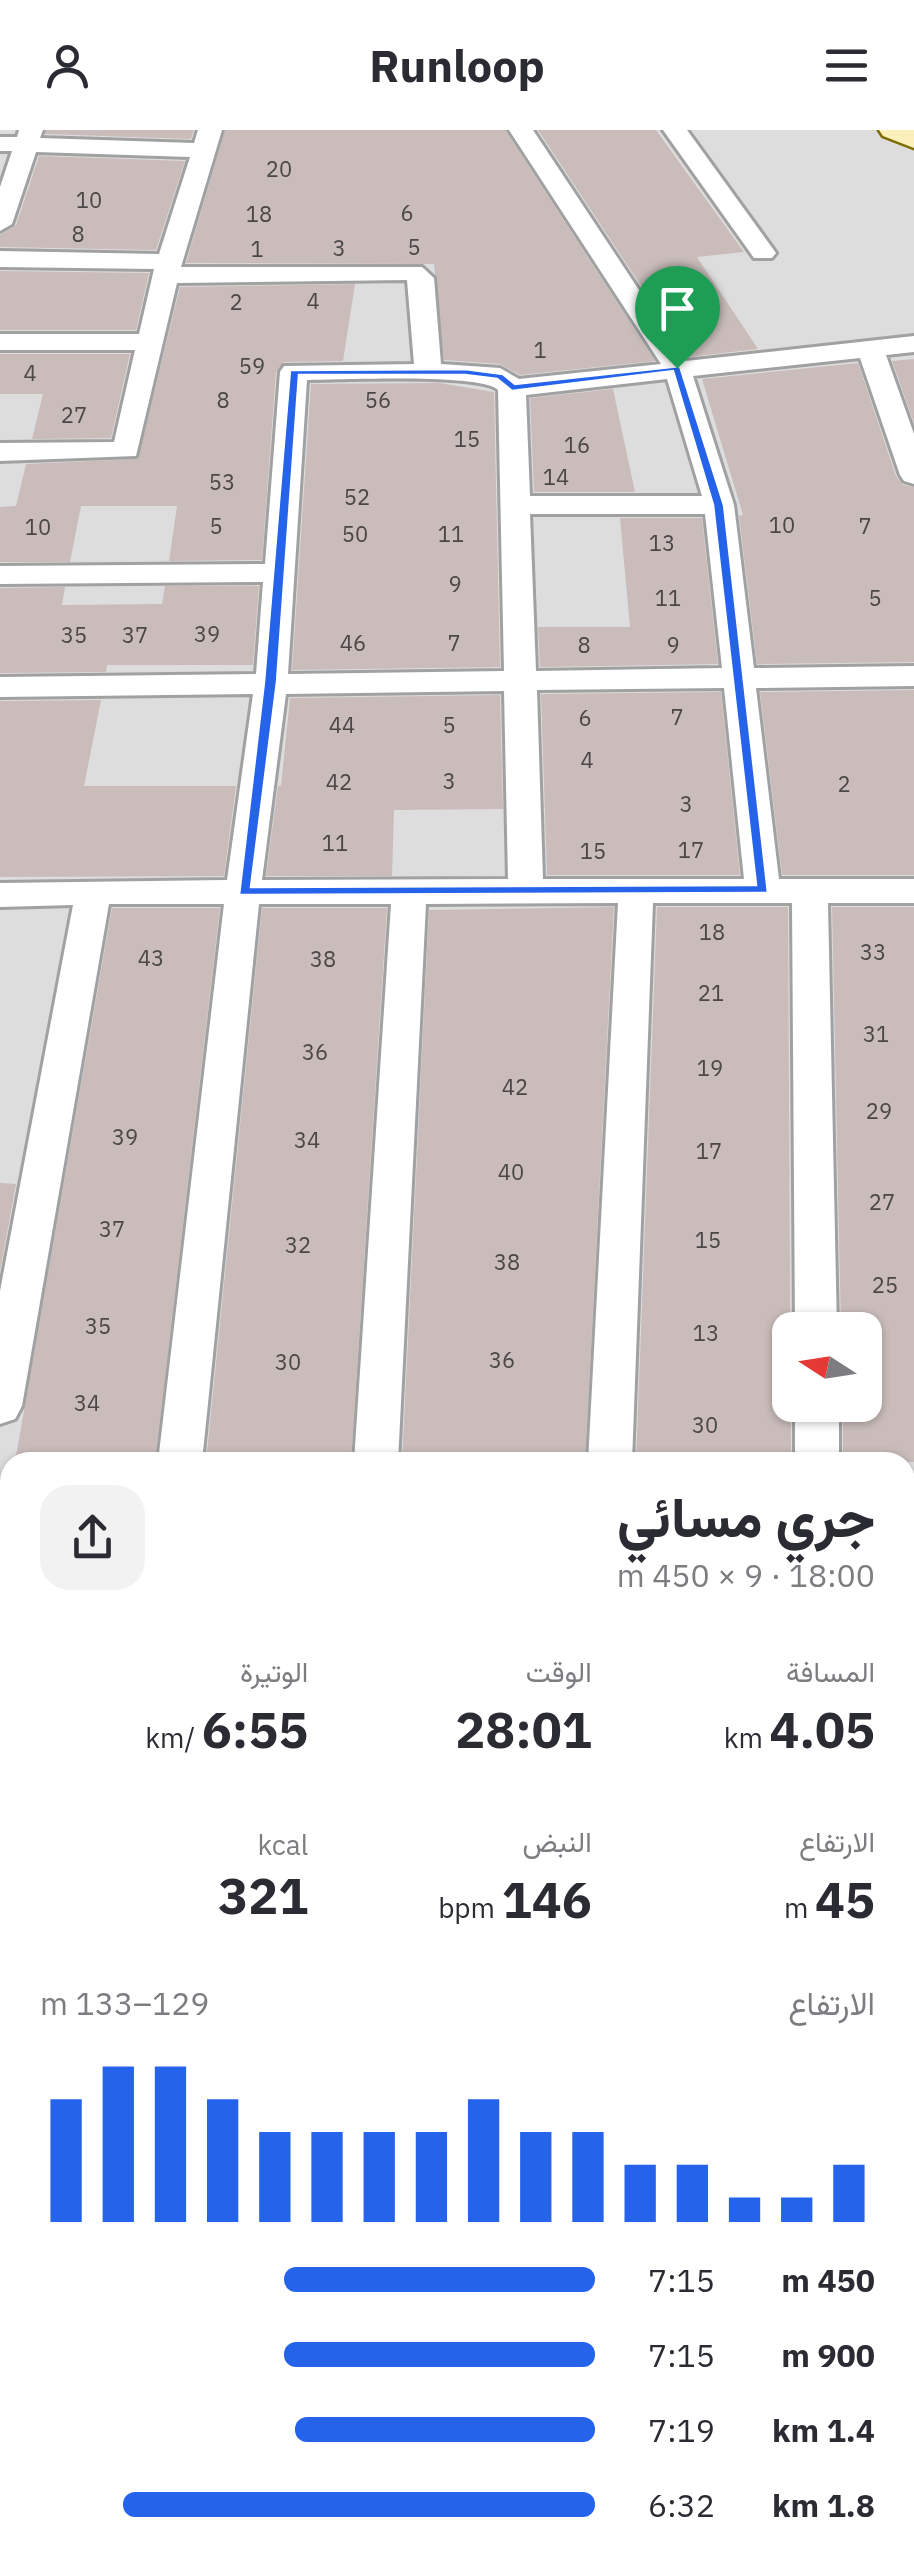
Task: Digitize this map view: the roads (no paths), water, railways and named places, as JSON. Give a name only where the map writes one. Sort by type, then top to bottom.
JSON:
[{"type":"street","points":[[521,130],[677,368],[719,505],[763,890]]},
{"type":"street","points":[[675,130],[763,252]]},
{"type":"street","points":[[894,130],[914,139]]},
{"type":"street","points":[[0,224],[28,137]]},
{"type":"street","points":[[0,144],[28,137],[207,140],[168,268],[126,450],[0,452]]},
{"type":"street","points":[[0,259],[168,268],[414,272],[421,278],[428,370]]},
{"type":"street","points":[[0,342],[150,342]]},
{"type":"street","points":[[512,388],[914,344]]},
{"type":"street","points":[[870,348],[914,476]]},
{"type":"street","points":[[181,1452],[270,682],[294,372],[428,370],[500,376],[512,388],[526,892]]},
{"type":"street","points":[[515,505],[719,505]]},
{"type":"street","points":[[0,574],[276,573]]},
{"type":"street","points":[[0,687],[914,676]]},
{"type":"street","points":[[610,1452],[636,890]]},
{"type":"street","points":[[810,891],[816,1312]]},
{"type":"street","points":[[0,895],[914,891]]},
{"type":"street","points":[[0,1406],[92,892]]},
{"type":"street","points":[[377,1452],[409,893]]},
{"type":"street","points":[[816,1422],[817,1452]]}]
